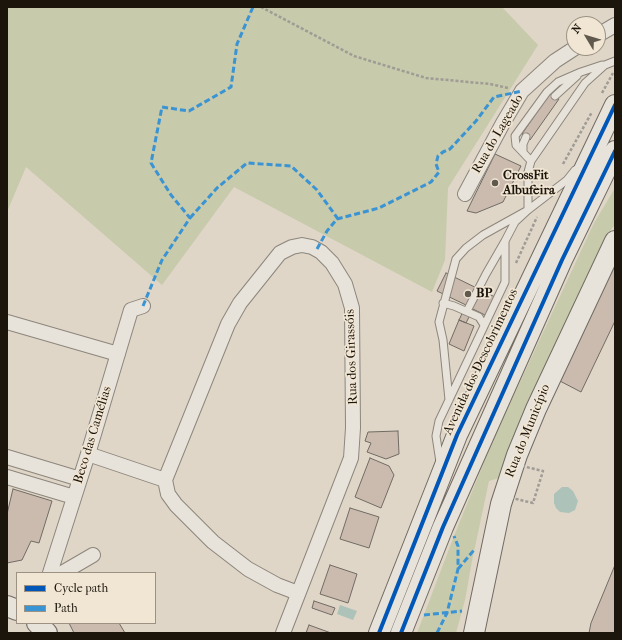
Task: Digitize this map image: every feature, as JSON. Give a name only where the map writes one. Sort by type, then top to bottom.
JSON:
[{"type":"main road","name":"Avenida dos Descobrimentos","points":[[379,633],[457,435],[596,145],[607,101]]},
{"type":"main road","points":[[401,633],[443,527],[562,260],[615,151]]},
{"type":"main road","name":"Rua do Município","points":[[474,633],[501,504],[517,455],[536,409],[615,241]]},
{"type":"main road","points":[[38,624],[47,633]]},
{"type":"street","points":[[606,31],[615,26]]},
{"type":"street","name":"Rua do Lageado","points":[[465,194],[522,91],[555,61],[566,54]]},
{"type":"street","points":[[601,179],[615,163]]},
{"type":"street","name":"Rua dos Girassóis","points":[[165,480],[228,324],[240,303],[280,253],[292,247],[302,245],[312,247],[321,252],[332,263],[345,284],[352,308],[353,428],[351,458],[283,633]]},
{"type":"street","name":"Beco das Camélias","points":[[50,572],[88,454],[131,310],[143,306]]},
{"type":"street","points":[[7,322],[118,354]]},
{"type":"street","points":[[88,454],[165,480],[168,494],[176,505],[213,542],[248,569],[277,585],[298,593]]},
{"type":"street","points":[[7,457],[80,479]]},
{"type":"street","points":[[7,477],[74,497]]},
{"type":"street","points":[[64,572],[93,555]]},
{"type":"lane","points":[[531,161],[516,145],[515,136],[547,92],[558,82],[581,72],[615,61]]},
{"type":"lane","points":[[528,210],[528,172],[531,161],[585,83],[605,65]]},
{"type":"lane","points":[[555,96],[581,72]]},
{"type":"lane","points":[[523,152],[523,144],[526,137]]},
{"type":"lane","points":[[467,311],[515,222],[566,180],[596,145]]},
{"type":"lane","points":[[449,400],[443,340],[439,322],[456,259],[466,248],[483,234],[528,210]]},
{"type":"lane","points":[[442,473],[436,436],[439,421],[504,282],[505,241]]},
{"type":"lane","points":[[444,303],[479,317],[484,325]]},
{"type":"path","points":[[261,7],[354,56],[426,78],[490,84],[522,91]]},
{"type":"path","points":[[607,101],[615,69]]},
{"type":"path","points":[[563,164],[592,110]]},
{"type":"path","points":[[522,466],[530,468],[543,471],[533,504],[512,498],[522,466]]},
{"type":"green space","points":[[7,7],[502,7],[538,45],[448,188],[445,260],[432,292],[234,187],[162,285],[26,167],[7,212]]},
{"type":"green space","points":[[615,188],[615,225],[612,228],[502,477],[489,481],[465,600],[456,633],[417,633],[493,440],[594,223]]},
{"type":"shaded area","points":[[562,487],[568,487],[573,491],[578,501],[575,510],[569,513],[560,512],[554,503],[554,494]]},
{"type":"shaded area","points":[[340,605],[357,611],[353,620],[337,614]]},
{"type":"building","points":[[550,93],[559,99],[530,140],[522,134]]},
{"type":"building","points":[[495,154],[521,166],[503,202],[476,213],[467,211]]},
{"type":"building","points":[[615,259],[615,321],[581,392],[558,380]]},
{"type":"building","points":[[446,273],[495,297],[487,316],[473,309],[466,323],[459,320],[466,305],[437,291]]},
{"type":"building","points":[[459,320],[474,326],[464,351],[449,344]]},
{"type":"building","points":[[398,431],[399,454],[386,459],[367,452],[371,443],[365,441],[368,432]]},
{"type":"building","points":[[370,458],[389,466],[394,475],[381,508],[355,497]]},
{"type":"building","points":[[13,489],[52,501],[39,543],[31,541],[22,560],[7,563],[7,514]]},
{"type":"building","points":[[350,508],[379,517],[369,548],[340,539]]},
{"type":"building","points":[[330,565],[357,574],[348,603],[320,594]]},
{"type":"building","points":[[615,565],[615,633],[589,633],[591,623]]},
{"type":"building","points":[[314,601],[335,608],[332,615],[312,608]]},
{"type":"building","points":[[70,624],[120,624],[125,633],[74,633]]},
{"type":"building","points":[[309,625],[331,633],[306,633]]},
{"type":"marked path","points":[[143,306],[162,260],[190,218],[171,195],[151,163],[162,107],[189,111],[231,87],[237,44],[253,7]]},
{"type":"marked path","points":[[317,249],[327,231],[337,219],[379,208],[431,182],[439,172],[436,164],[438,156],[450,149],[476,121],[494,97],[522,91]]},
{"type":"marked path","points":[[190,218],[217,188],[247,163],[291,166],[317,190],[338,219]]},
{"type":"marked path","points":[[437,633],[447,613],[458,569],[458,546],[454,536]]},
{"type":"marked path","points":[[458,569],[474,550]]},
{"type":"marked path","points":[[424,615],[462,611]]},
{"type":"cycle path","points":[[379,633],[457,435],[615,105]]},
{"type":"cycle path","points":[[401,633],[443,527],[562,260],[615,151]]},
{"type":"place","name":"CrossFit Albufeira","points":[[495,183]]},
{"type":"place","name":"BP","points":[[468,294]]}]
